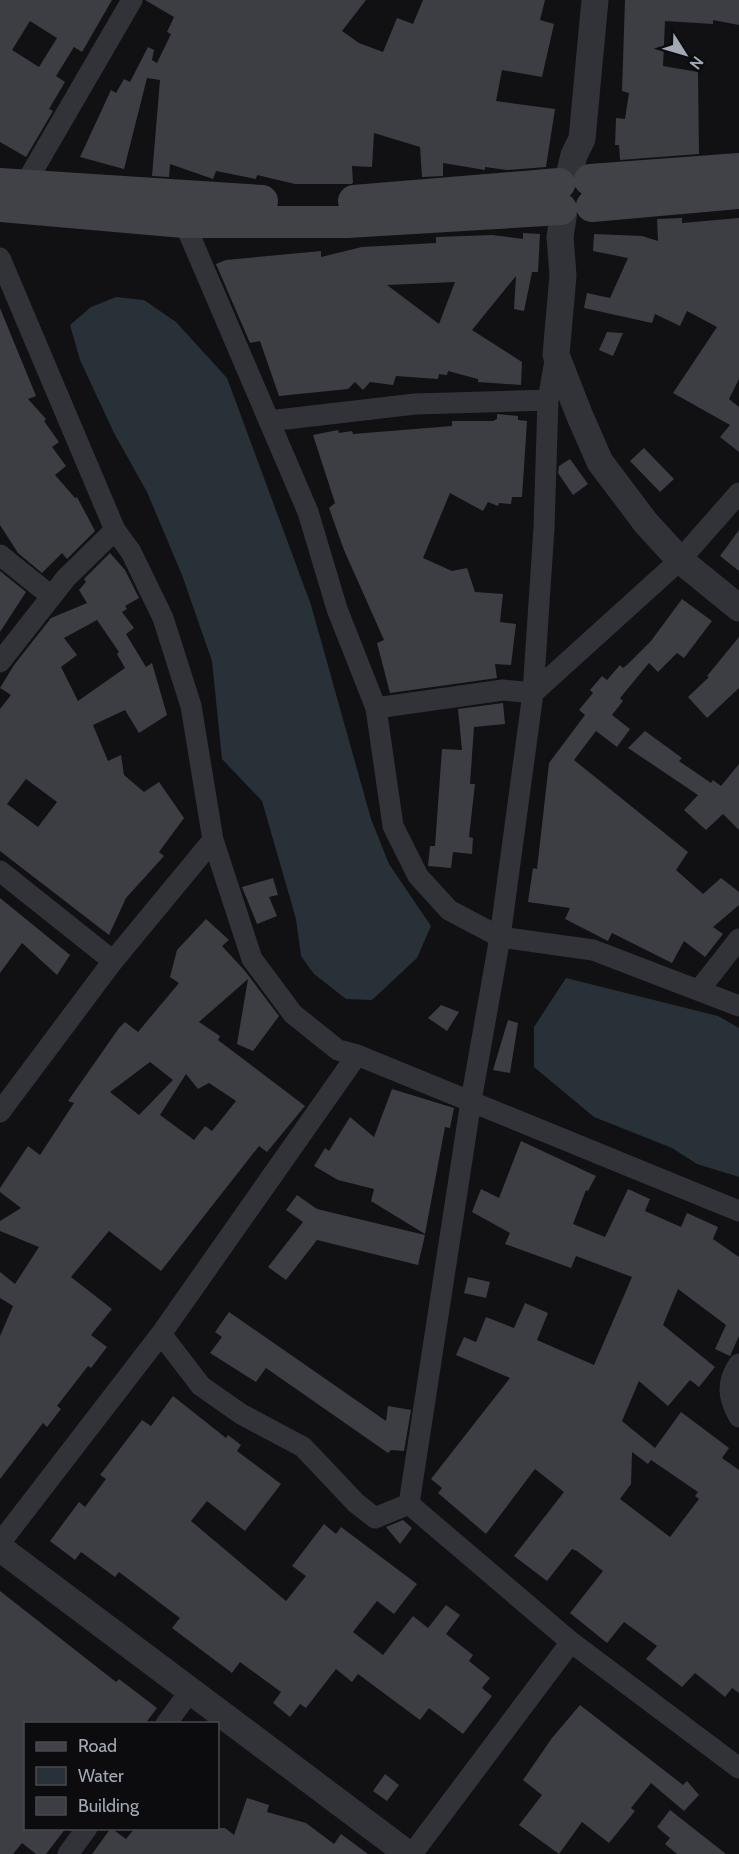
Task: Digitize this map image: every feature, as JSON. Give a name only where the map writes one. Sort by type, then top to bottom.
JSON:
[{"type":"main road","points":[[0,206],[184,222],[346,222],[575,195],[739,169]]},
{"type":"main road","points":[[12,185],[194,199],[313,204],[575,195],[739,193]]},
{"type":"street","points":[[12,185],[132,0]]},
{"type":"street","points":[[409,1504],[471,1101],[500,937],[533,693],[544,528],[548,400],[556,355],[563,274],[560,237],[587,156],[582,138],[595,0]]},
{"type":"street","points":[[184,222],[308,512],[338,609],[376,708],[393,826],[418,876],[449,910],[500,937],[593,950],[739,1006]]},
{"type":"street","points":[[0,258],[116,530],[131,552],[163,618],[191,705],[213,840],[252,959],[293,1014],[338,1050],[357,1055],[739,1211]]},
{"type":"street","points":[[556,355],[600,462],[646,523],[680,560],[739,608]]},
{"type":"street","points":[[269,421],[414,404],[548,400]]},
{"type":"street","points":[[376,708],[503,690],[533,693],[680,560],[739,493]]},
{"type":"street","points":[[0,662],[51,596],[85,558],[116,530]]},
{"type":"street","points":[[0,555],[51,596]]},
{"type":"street","points":[[0,1112],[113,962],[213,840]]},
{"type":"street","points":[[0,871],[113,962]]},
{"type":"street","points":[[699,990],[739,939]]},
{"type":"street","points":[[0,1543],[161,1334],[357,1055]]},
{"type":"street","points":[[161,1334],[201,1386],[241,1414],[303,1447],[356,1503],[375,1518],[409,1504]]},
{"type":"street","points":[[739,1364],[730,1379],[728,1391],[739,1417]]},
{"type":"street","points":[[409,1504],[571,1642],[739,1768]]},
{"type":"street","points":[[0,1548],[410,1854],[571,1642]]},
{"type":"street","points":[[167,1722],[190,1691]]},
{"type":"street","points":[[68,1854],[86,1830]]},
{"type":"water","points":[[116,297],[144,300],[176,322],[227,378],[311,605],[371,819],[389,864],[431,926],[417,958],[372,1000],[346,999],[314,974],[301,956],[296,919],[262,801],[222,759],[212,661],[182,575],[147,492],[114,433],[80,360],[70,325],[91,307]]},
{"type":"water","points":[[566,978],[718,1016],[739,1028],[739,1177],[697,1164],[672,1148],[594,1117],[534,1067],[534,1027]]},
{"type":"building","points":[[0,0],[112,0],[82,52],[74,47],[56,76],[65,82],[49,109],[53,111],[26,157],[0,142]],"holes":[[[30,21],[57,38],[39,67],[12,50]]]},
{"type":"building","points":[[145,0],[366,0],[342,31],[359,43],[383,52],[397,18],[413,24],[423,0],[545,0],[540,20],[554,24],[542,77],[502,70],[496,101],[555,109],[546,167],[507,170],[485,167],[485,170],[443,163],[443,176],[422,177],[420,147],[374,133],[372,167],[352,166],[353,183],[351,184],[295,184],[257,175],[256,179],[216,171],[213,179],[170,164],[169,177],[152,176],[160,80],[147,78],[124,169],[80,157],[111,90],[116,93],[124,79],[130,82],[148,47],[154,50],[152,60],[157,63],[171,34],[167,32],[174,17]]},
{"type":"building","points":[[625,0],[739,0],[739,25],[713,20],[713,24],[665,21],[663,66],[698,72],[699,154],[620,160],[619,145],[615,145],[616,118],[625,119],[629,93],[622,91]]},
{"type":"building","points":[[682,218],[682,223],[739,218],[739,379],[729,399],[739,407],[739,452],[720,437],[730,425],[673,393],[717,327],[687,311],[680,326],[655,314],[652,323],[584,308],[587,293],[610,298],[628,258],[593,251],[594,234],[642,236],[658,241],[657,219]]},
{"type":"building","points":[[523,233],[540,234],[538,272],[532,272],[524,311],[514,309],[516,276],[472,330],[522,362],[521,385],[478,382],[478,379],[448,371],[447,375],[439,374],[438,379],[396,376],[393,385],[370,382],[363,390],[355,382],[348,389],[279,396],[260,341],[250,343],[216,264],[226,260],[321,251],[321,257],[362,247],[436,243],[436,237],[492,235],[523,239]],"holes":[[[455,282],[439,324],[387,285]]]},
{"type":"building","points":[[0,308],[36,396],[28,399],[46,419],[44,421],[59,442],[52,447],[66,466],[55,475],[75,498],[77,497],[95,531],[67,559],[62,553],[42,573],[18,553],[0,525]]},
{"type":"building","points":[[607,332],[623,333],[613,356],[599,350]]},
{"type":"building","points":[[497,414],[518,416],[518,420],[527,421],[522,497],[512,497],[511,504],[499,503],[498,506],[488,502],[483,511],[450,493],[423,558],[452,571],[467,568],[475,592],[503,594],[500,622],[516,624],[511,665],[495,664],[497,678],[390,693],[377,643],[384,640],[344,550],[329,508],[335,503],[313,435],[338,430],[339,433],[352,431],[353,434],[452,426],[452,421],[493,421],[497,419]]},
{"type":"building","points":[[644,448],[674,479],[660,492],[630,461]]},
{"type":"building","points":[[570,459],[588,484],[573,495],[558,473],[559,466]]},
{"type":"building","points":[[739,530],[739,571],[720,556]]},
{"type":"building","points":[[110,553],[125,570],[139,598],[125,606],[127,609],[122,612],[134,628],[126,634],[146,667],[152,663],[167,715],[139,733],[125,710],[93,725],[108,761],[121,755],[124,775],[144,792],[159,782],[184,818],[159,852],[164,856],[126,898],[109,935],[0,851],[0,709],[11,695],[0,688],[14,665],[51,618],[87,603],[79,590],[86,582],[84,579]],"holes":[[[97,620],[119,652],[117,654],[125,668],[78,701],[61,667],[77,655],[64,638]],[[26,779],[57,802],[38,827],[7,804]]]},
{"type":"building","points":[[0,571],[26,592],[0,632]]},
{"type":"building","points":[[682,599],[712,621],[684,658],[677,653],[658,672],[649,663],[620,698],[623,701],[612,715],[630,729],[617,747],[596,731],[574,760],[688,852],[676,870],[703,894],[721,878],[739,892],[739,905],[713,927],[723,934],[705,957],[684,941],[672,963],[612,933],[608,941],[565,919],[570,908],[528,902],[533,868],[537,869],[549,763],[585,715],[579,710],[593,693],[590,690],[602,676],[607,680],[620,665],[623,668],[628,664],[651,641]]},
{"type":"building","points":[[739,637],[739,688],[707,718],[688,697],[709,677],[707,676]]},
{"type":"building","points":[[503,703],[505,724],[474,727],[470,784],[475,784],[469,837],[473,838],[472,854],[453,852],[451,868],[428,866],[430,846],[435,846],[442,749],[462,750],[458,709]]},
{"type":"building","points":[[645,731],[682,758],[679,761],[711,783],[713,780],[721,786],[739,764],[739,830],[723,814],[706,830],[684,810],[698,795],[628,748]]},
{"type":"building","points":[[273,878],[278,895],[269,897],[277,916],[257,924],[242,887]]},
{"type":"building","points":[[0,898],[70,955],[57,975],[22,943],[0,973]]},
{"type":"building","points":[[206,919],[229,940],[222,946],[245,971],[279,1016],[253,1051],[237,1044],[248,979],[199,1022],[220,1036],[218,1040],[305,1106],[267,1152],[259,1146],[161,1271],[109,1231],[71,1277],[112,1309],[91,1335],[107,1347],[91,1368],[88,1366],[57,1406],[61,1409],[47,1427],[43,1423],[0,1479],[0,1336],[13,1306],[0,1298],[0,1272],[15,1284],[39,1247],[0,1231],[0,1221],[21,1208],[0,1192],[0,1188],[28,1146],[40,1155],[74,1103],[68,1101],[119,1028],[125,1022],[138,1032],[179,983],[170,977],[177,950]],"holes":[[[150,1062],[173,1080],[139,1115],[110,1092]],[[186,1074],[198,1089],[209,1083],[236,1101],[212,1131],[205,1126],[194,1140],[160,1115]]]},
{"type":"building","points":[[441,1005],[459,1012],[447,1031],[428,1018]]},
{"type":"building","points":[[508,1020],[518,1023],[510,1073],[493,1070]]},
{"type":"building","points":[[392,1089],[454,1108],[450,1128],[445,1127],[425,1234],[371,1201],[374,1189],[338,1180],[314,1166],[325,1148],[329,1151],[350,1117],[374,1137]]},
{"type":"building","points":[[521,1141],[596,1176],[588,1191],[586,1190],[573,1224],[605,1237],[628,1189],[650,1199],[645,1211],[681,1227],[687,1213],[718,1227],[713,1239],[739,1257],[739,1336],[730,1356],[715,1349],[726,1325],[678,1289],[663,1325],[715,1367],[699,1387],[690,1380],[668,1406],[639,1381],[622,1421],[655,1448],[681,1412],[729,1448],[722,1458],[739,1470],[739,1693],[732,1688],[725,1697],[695,1673],[682,1687],[646,1659],[657,1646],[624,1622],[607,1643],[570,1613],[603,1571],[577,1551],[572,1549],[547,1581],[514,1556],[564,1492],[535,1469],[486,1534],[438,1493],[442,1488],[431,1479],[510,1378],[456,1355],[464,1337],[476,1342],[486,1317],[514,1328],[525,1303],[548,1313],[537,1340],[594,1365],[632,1277],[576,1256],[571,1268],[505,1244],[510,1233],[472,1212],[481,1189],[499,1198]],"holes":[[[632,1452],[648,1464],[651,1460],[698,1492],[695,1496],[699,1499],[670,1537],[620,1499],[631,1484]]]},
{"type":"building","points":[[297,1195],[317,1209],[425,1235],[418,1265],[317,1240],[286,1280],[268,1267],[303,1222],[286,1210]]},
{"type":"building","points":[[468,1277],[490,1282],[486,1298],[464,1293]]},
{"type":"building","points":[[229,1312],[386,1421],[388,1406],[411,1410],[404,1451],[391,1450],[388,1453],[266,1368],[256,1382],[210,1353],[222,1337],[215,1332]]},
{"type":"building","points":[[173,1396],[226,1438],[228,1435],[241,1445],[237,1451],[281,1484],[245,1531],[207,1501],[191,1521],[286,1601],[306,1576],[292,1566],[324,1524],[336,1534],[341,1527],[417,1584],[394,1614],[377,1601],[353,1632],[383,1655],[413,1616],[428,1628],[446,1605],[460,1615],[446,1634],[473,1655],[469,1661],[490,1678],[482,1688],[492,1696],[463,1734],[429,1708],[420,1720],[358,1674],[352,1682],[336,1669],[306,1708],[300,1704],[290,1717],[273,1703],[281,1692],[240,1662],[232,1673],[172,1628],[180,1618],[119,1572],[115,1577],[81,1552],[75,1560],[50,1541],[79,1502],[85,1507],[106,1479],[100,1475],[142,1420],[151,1426]]},
{"type":"building","points":[[403,1520],[412,1528],[400,1544],[386,1527]]},
{"type":"building","points":[[0,1591],[116,1682],[119,1679],[157,1708],[146,1722],[24,1722],[24,1830],[64,1830],[46,1854],[36,1854],[22,1843],[13,1854],[0,1854]]},
{"type":"building","points":[[580,1705],[683,1785],[687,1781],[699,1795],[684,1811],[651,1783],[631,1808],[635,1811],[609,1843],[582,1822],[559,1854],[519,1825],[542,1795],[523,1780],[552,1738]]},
{"type":"building","points":[[385,1774],[399,1785],[387,1801],[373,1791]]},
{"type":"building","points":[[247,1798],[269,1805],[267,1812],[306,1823],[334,1844],[341,1834],[368,1854],[92,1854],[110,1830],[114,1830],[126,1839],[133,1830],[219,1830],[219,1828],[225,1828],[234,1835]]},
{"type":"building","points":[[670,1810],[726,1854],[677,1854],[665,1844],[670,1838],[657,1827]]}]
